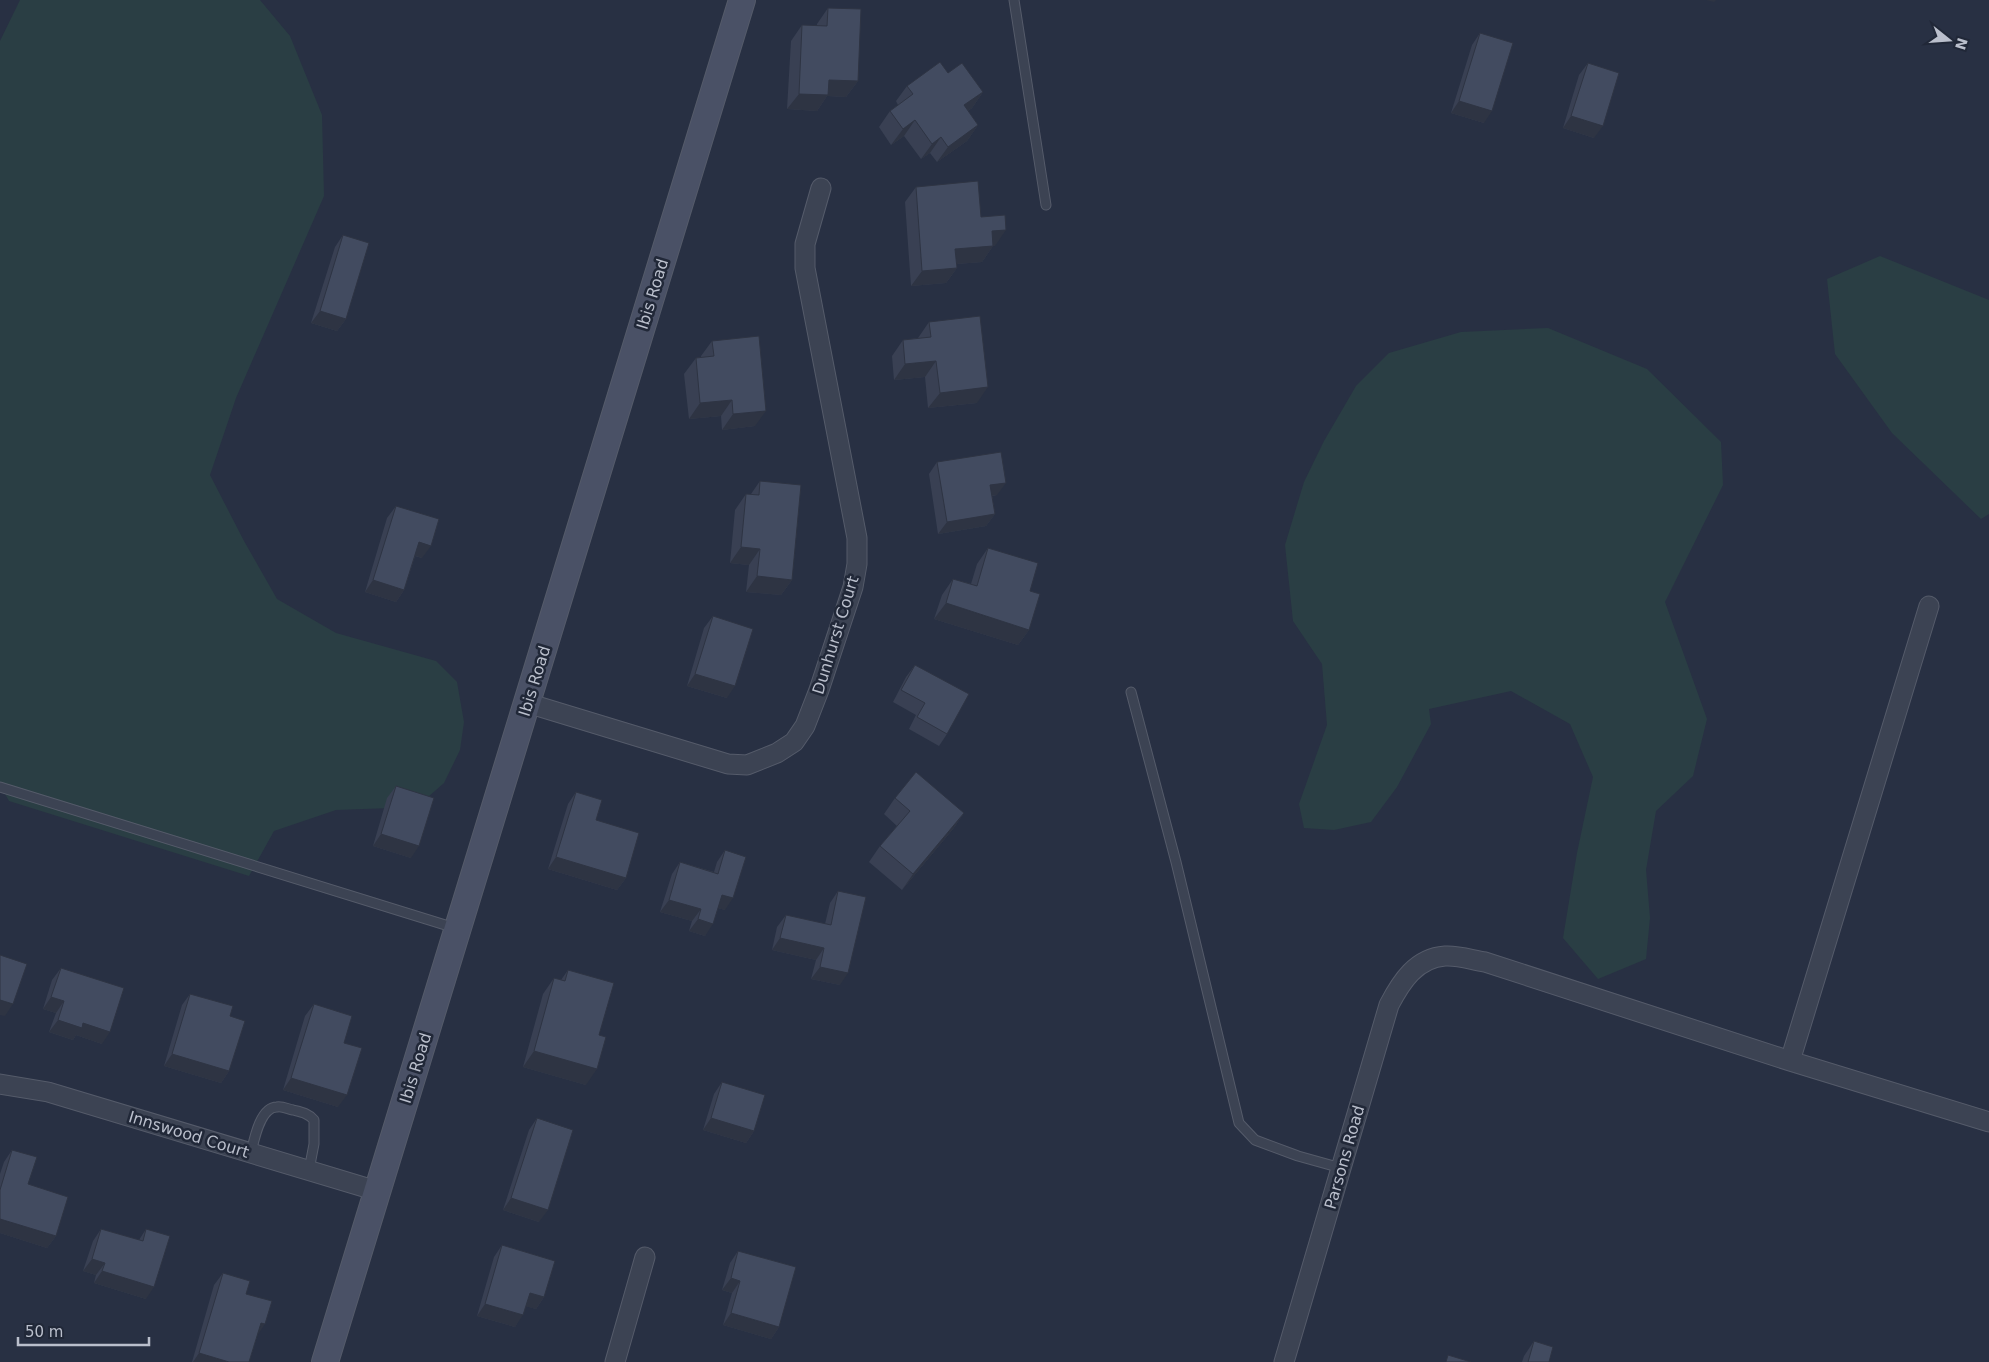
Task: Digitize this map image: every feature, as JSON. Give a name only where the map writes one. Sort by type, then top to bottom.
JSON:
[{"type":"street","name":"Ibis Road","points":[[325,1362],[742,0]]},
{"type":"street","name":"Dunhurst Court","points":[[527,703],[728,764],[747,765],[777,753],[794,742],[805,726],[853,587],[857,564],[857,538],[805,268],[804,244],[821,188]]},
{"type":"street","points":[[1928,606],[1790,1060],[1989,1122]]},
{"type":"street","name":"Parsons Road","points":[[1284,1362],[1389,1005],[1402,982],[1423,962],[1446,956],[1485,962],[1790,1060]]},
{"type":"street","name":"Innswood Court","points":[[0,1084],[48,1092],[377,1191]]},
{"type":"street","points":[[615,1362],[645,1257]]},
{"type":"lane","points":[[1014,0],[1046,205]]},
{"type":"lane","points":[[1130,692],[1176,862],[1239,1122],[1255,1140],[1298,1156],[1341,1168]]},
{"type":"lane","points":[[0,787],[458,929]]},
{"type":"lane","points":[[251,1153],[257,1130],[269,1110],[276,1106],[301,1112],[310,1115],[314,1120],[314,1144],[309,1170]]},
{"type":"shaded area","points":[[20,0],[260,0],[290,36],[322,115],[324,196],[236,398],[210,475],[277,599],[336,633],[436,661],[457,682],[464,722],[460,750],[444,783],[420,804],[391,808],[336,810],[274,831],[249,876],[9,801],[0,785],[0,41]]},
{"type":"shaded area","points":[[1880,256],[1989,300],[1989,514],[1981,519],[1892,433],[1835,354],[1827,279]]},
{"type":"shaded area","points":[[1548,328],[1647,369],[1721,442],[1723,485],[1665,602],[1707,719],[1693,776],[1656,811],[1646,870],[1650,918],[1646,959],[1598,979],[1563,938],[1577,853],[1593,777],[1570,724],[1511,691],[1429,709],[1431,724],[1397,787],[1371,822],[1334,830],[1304,828],[1299,804],[1327,725],[1322,664],[1293,621],[1285,545],[1304,482],[1324,441],[1356,386],[1389,353],[1461,332]]},
{"type":"building","points":[[828,8],[861,9],[858,81],[829,80],[828,95],[799,94],[802,25],[827,26]]},
{"type":"building","points":[[1480,33],[1513,43],[1492,111],[1459,101]]},
{"type":"building","points":[[940,62],[948,73],[962,63],[983,92],[964,105],[978,125],[948,147],[941,137],[932,144],[915,120],[903,129],[890,111],[913,94],[907,86]]},
{"type":"building","points":[[1588,63],[1619,73],[1603,126],[1571,116]]},
{"type":"building","points":[[978,181],[981,217],[1005,215],[1006,230],[992,231],[993,246],[955,249],[957,268],[922,271],[916,187]]},
{"type":"building","points":[[343,235],[369,243],[346,319],[320,311]]},
{"type":"building","points":[[980,316],[988,387],[940,393],[936,361],[905,364],[903,340],[931,337],[929,322]]},
{"type":"building","points":[[759,336],[766,411],[733,414],[732,400],[700,403],[696,358],[714,356],[712,341]]},
{"type":"building","points":[[1001,452],[1006,483],[990,485],[995,514],[947,522],[937,462]]},
{"type":"building","points":[[760,481],[801,485],[792,580],[757,576],[760,549],[741,547],[746,494],[759,495]]},
{"type":"building","points":[[396,506],[439,519],[431,546],[419,542],[404,590],[373,580]]},
{"type":"building","points":[[988,548],[1038,563],[1030,591],[1040,594],[1029,630],[946,603],[953,579],[977,586]]},
{"type":"building","points":[[713,616],[753,629],[735,686],[695,674]]},
{"type":"building","points":[[915,665],[969,694],[947,734],[917,717],[925,703],[901,690]]},
{"type":"building","points":[[916,772],[964,813],[913,874],[880,846],[910,811],[895,798]]},
{"type":"building","points":[[396,786],[434,798],[419,846],[381,834]]},
{"type":"building","points":[[576,792],[602,800],[596,820],[639,833],[626,878],[556,857]]},
{"type":"building","points":[[725,850],[746,857],[733,898],[722,895],[713,924],[698,919],[701,909],[669,900],[680,862],[718,874]]},
{"type":"building","points":[[838,891],[866,897],[848,973],[820,967],[824,948],[780,938],[786,915],[831,925]]},
{"type":"building","points":[[0,955],[27,964],[13,1004],[0,1000]]},
{"type":"building","points":[[61,968],[124,988],[110,1032],[83,1023],[82,1028],[58,1020],[64,1001],[51,997]]},
{"type":"building","points":[[568,970],[614,983],[599,1035],[606,1037],[597,1069],[534,1051],[554,978],[565,981]]},
{"type":"building","points":[[190,994],[233,1006],[230,1016],[245,1021],[229,1071],[172,1054]]},
{"type":"building","points":[[314,1004],[352,1016],[344,1043],[362,1048],[347,1095],[291,1078]]},
{"type":"building","points":[[722,1082],[765,1095],[754,1131],[711,1118]]},
{"type":"building","points":[[537,1118],[573,1130],[548,1210],[511,1198]]},
{"type":"building","points":[[12,1150],[37,1157],[28,1184],[68,1197],[56,1236],[0,1219],[0,1190]]},
{"type":"building","points":[[101,1229],[143,1241],[146,1229],[170,1236],[154,1287],[102,1271],[105,1263],[92,1259]]},
{"type":"building","points":[[502,1245],[555,1261],[544,1297],[530,1293],[523,1315],[485,1304]]},
{"type":"building","points":[[738,1251],[796,1267],[779,1327],[731,1313],[740,1281],[731,1278]]},
{"type":"building","points":[[223,1273],[250,1281],[246,1294],[272,1301],[265,1324],[261,1323],[249,1362],[229,1362],[199,1353]]},
{"type":"building","points":[[1534,1341],[1553,1347],[1549,1362],[1528,1362]]},
{"type":"building","points":[[1448,1355],[1471,1362],[1446,1362]]}]
